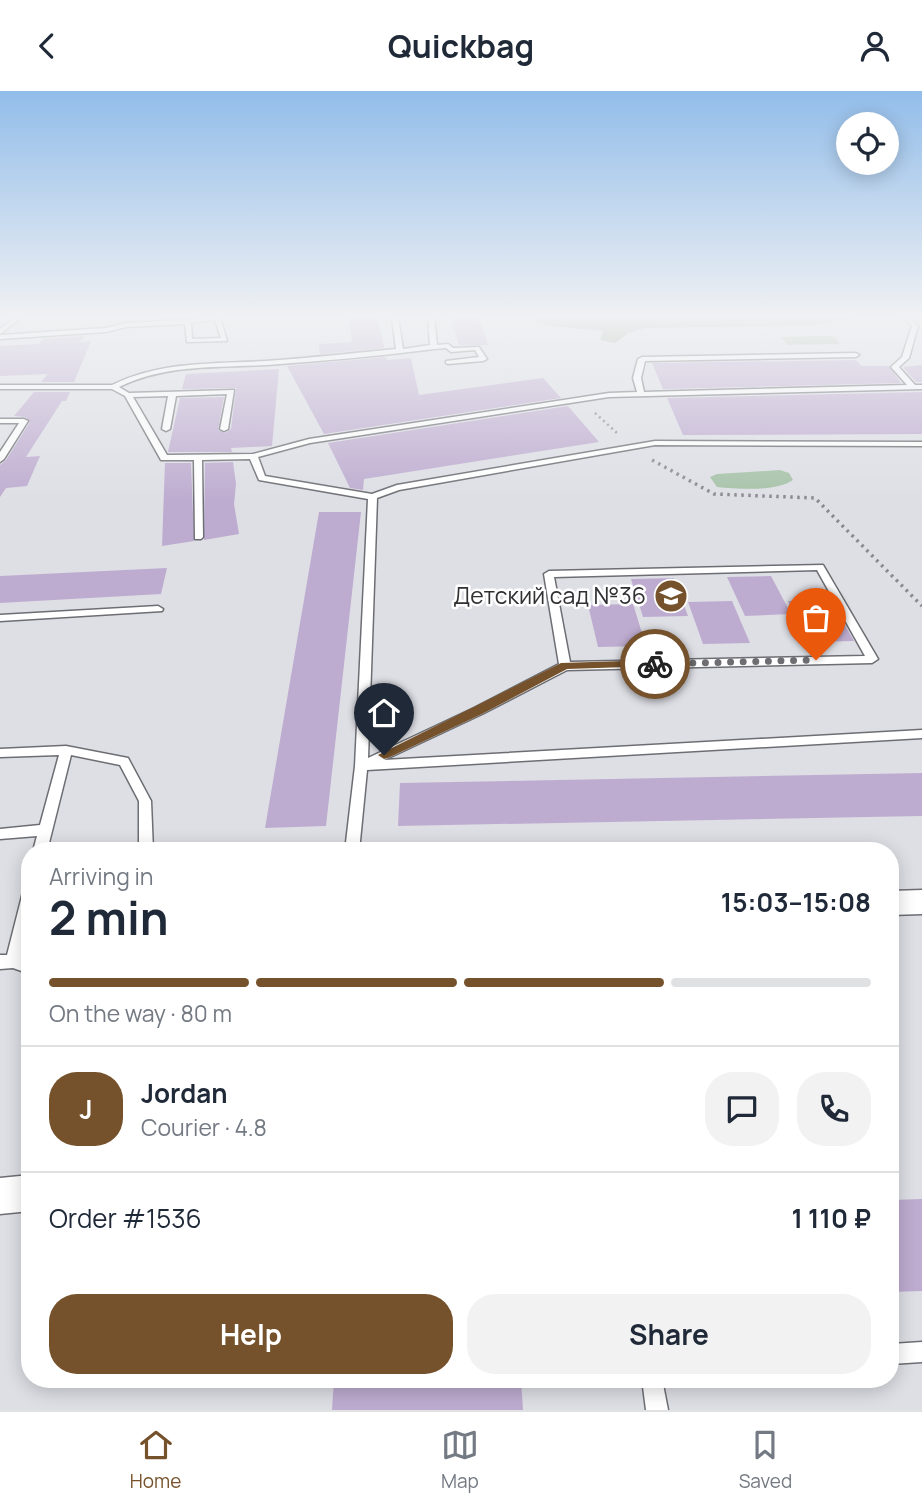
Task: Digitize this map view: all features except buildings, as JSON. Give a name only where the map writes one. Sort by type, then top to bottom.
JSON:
[{"type":"street","points":[[899,903],[922,902]]},
{"type":"street","points":[[0,1196],[21,1194]]},
{"type":"lane","points":[[113,387],[127,379]]},
{"type":"lane","points":[[637,379],[640,394]]},
{"type":"lane","points":[[905,379],[912,387]]},
{"type":"lane","points":[[0,387],[113,387],[128,395],[172,396],[231,392],[224,429]]},
{"type":"lane","points":[[128,395],[164,458],[198,458],[253,456],[309,441],[609,395],[922,387]]},
{"type":"lane","points":[[166,429],[172,396]]},
{"type":"lane","points":[[0,421],[24,421],[0,459]]},
{"type":"lane","points":[[253,456],[262,478],[373,497],[397,488],[655,443],[922,444]]},
{"type":"lane","points":[[198,458],[198,537]]},
{"type":"lane","points":[[353,842],[361,766],[373,497]]},
{"type":"lane","points":[[361,766],[478,711],[565,666],[872,659],[820,567],[550,574],[565,666]]},
{"type":"lane","points":[[0,618],[158,609]]},
{"type":"lane","points":[[361,766],[922,734]]},
{"type":"lane","points":[[42,842],[66,750]]},
{"type":"lane","points":[[0,753],[66,750],[124,761],[145,801],[146,842]]},
{"type":"lane","points":[[0,834],[45,830]]},
{"type":"lane","points":[[7,961],[21,919]]},
{"type":"lane","points":[[899,1353],[922,1352]]},
{"type":"lane","points":[[653,1388],[657,1410]]},
{"type":"path","points":[[632,447],[673,474],[713,493],[815,498],[922,606]]},
{"type":"green space","points":[[780,470],[789,473],[793,480],[767,488],[717,487],[710,477],[717,474]]},
{"type":"way so far","points":[[655,664],[816,660]]},
{"type":"place","name":"Детский сад №36","points":[[671,596]]},
{"type":"route","points":[[384,755],[565,666],[655,664]]}]
